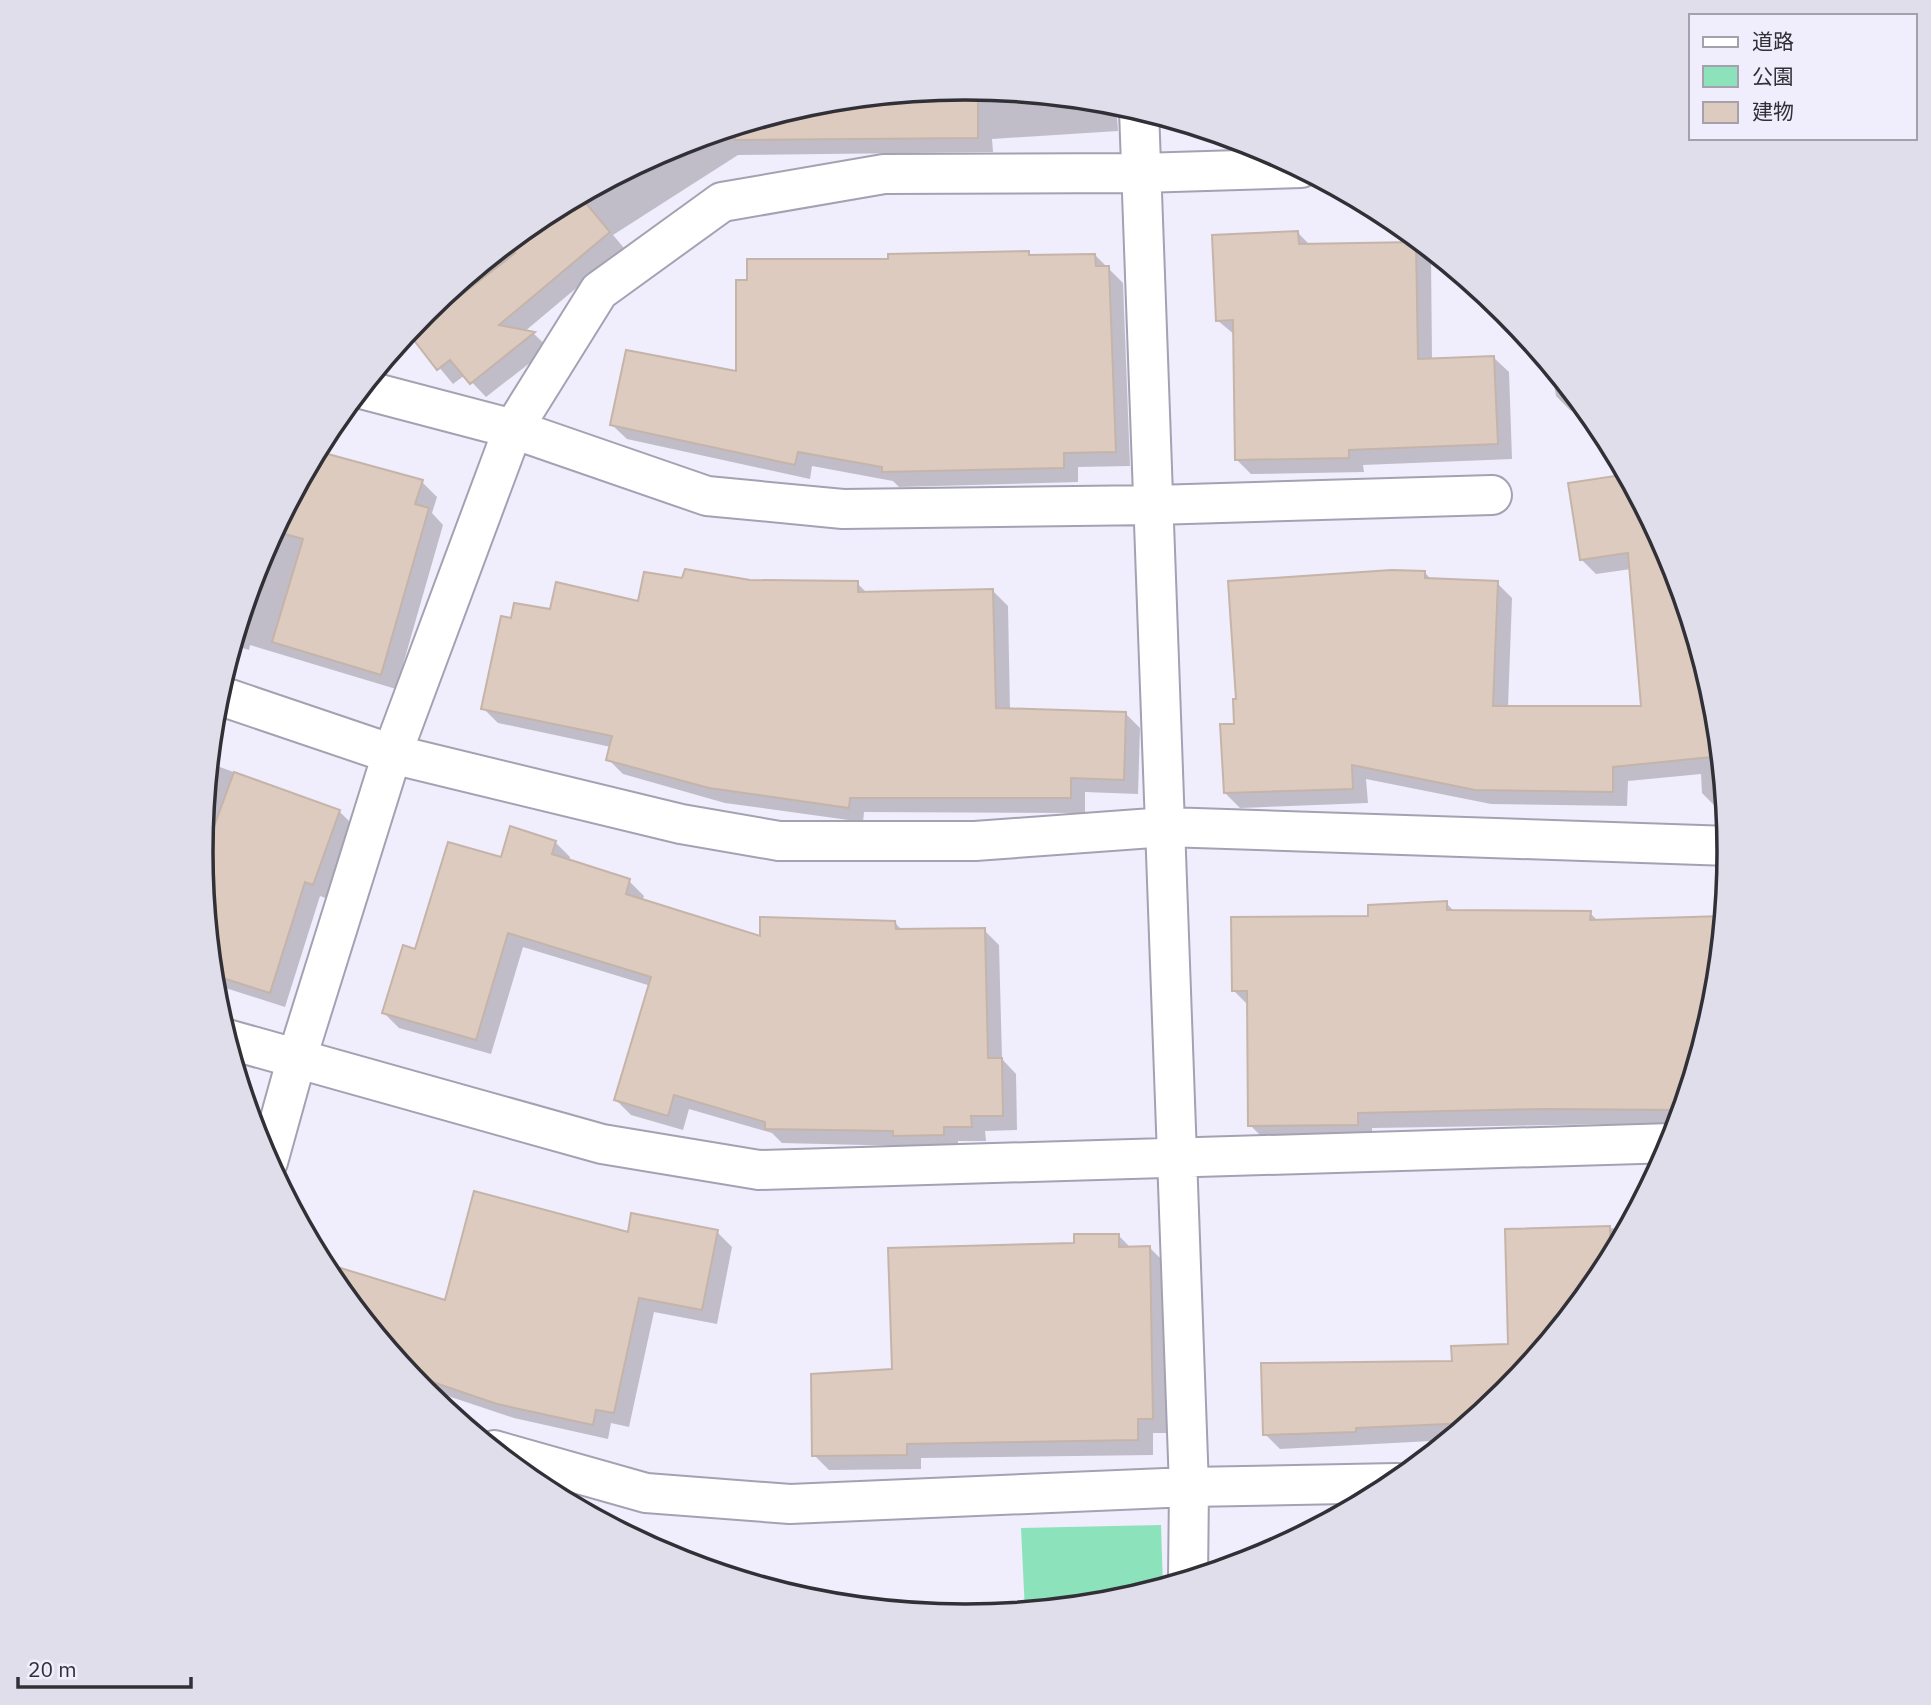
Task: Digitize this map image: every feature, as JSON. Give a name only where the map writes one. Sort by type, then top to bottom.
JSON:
[{"type":"street","points":[[1139,120],[1189,1487],[1188,1571]]},
{"type":"street","points":[[272,1146],[296,1060],[392,754],[513,429],[599,291],[722,202],[884,174],[1281,169]]},
{"type":"street","points":[[370,391],[513,429],[707,496],[843,509],[1154,505],[1492,495]]},
{"type":"street","points":[[229,699],[392,754],[681,824],[779,841],[975,841],[1166,827],[1718,846]]},
{"type":"street","points":[[237,1042],[602,1144],[759,1170],[1177,1160],[1660,1143]]},
{"type":"street","points":[[516,1456],[646,1493],[790,1504],[1189,1487],[1375,1483]]},
{"type":"green space","points":[[1161,1525],[1163,1579],[1112,1591],[1025,1603],[1021,1528]]},
{"type":"building","points":[[978,100],[978,138],[735,140],[734,137],[771,125],[867,106],[916,101]]},
{"type":"building","points":[[586,203],[610,232],[499,325],[535,332],[470,384],[450,360],[437,370],[414,340],[456,299],[515,253],[513,251]]},
{"type":"building","points":[[1298,231],[1299,244],[1406,242],[1416,249],[1418,359],[1494,356],[1498,444],[1349,450],[1349,458],[1235,460],[1233,320],[1216,321],[1212,235]]},
{"type":"building","points":[[1029,251],[1029,255],[1095,254],[1096,266],[1109,266],[1116,452],[1064,453],[1064,468],[882,472],[882,467],[798,452],[795,465],[610,425],[626,350],[736,371],[736,280],[747,280],[747,259],[888,259],[888,254]]},
{"type":"building","points":[[328,454],[423,480],[415,504],[429,508],[381,675],[272,642],[303,539],[284,534]]},
{"type":"building","points":[[1617,476],[1641,520],[1661,564],[1693,658],[1712,757],[1613,767],[1613,792],[1475,790],[1352,765],[1353,789],[1224,793],[1220,724],[1234,724],[1233,699],[1236,699],[1228,581],[1391,570],[1425,571],[1425,578],[1498,581],[1493,706],[1641,706],[1628,553],[1580,560],[1568,483]]},
{"type":"building","points":[[685,569],[750,580],[858,581],[858,592],[993,589],[996,708],[1126,712],[1124,780],[1071,778],[1071,798],[850,798],[849,808],[709,788],[606,760],[612,736],[481,709],[501,616],[511,618],[514,603],[550,609],[556,582],[638,601],[644,572],[682,578]]},
{"type":"building","points":[[234,772],[340,810],[313,885],[305,882],[270,993],[224,978],[214,902],[213,828]]},
{"type":"building","points":[[510,826],[556,841],[552,854],[630,879],[626,894],[760,936],[760,917],[895,921],[896,929],[985,928],[988,1058],[1002,1058],[1003,1116],[971,1116],[972,1127],[944,1127],[944,1135],[893,1136],[893,1131],[765,1129],[765,1122],[674,1095],[668,1116],[614,1100],[651,977],[508,933],[476,1040],[382,1013],[403,945],[415,949],[448,842],[501,857]]},
{"type":"building","points":[[1447,901],[1447,910],[1591,911],[1590,920],[1716,916],[1704,999],[1693,1047],[1672,1110],[1543,1109],[1358,1113],[1358,1125],[1248,1126],[1247,991],[1232,991],[1231,917],[1368,916],[1368,905]]},
{"type":"building","points":[[474,1191],[628,1232],[631,1213],[718,1230],[702,1310],[639,1298],[614,1413],[596,1410],[593,1425],[497,1404],[429,1381],[368,1311],[338,1267],[445,1300]]},
{"type":"building","points":[[1610,1226],[1610,1240],[1563,1311],[1498,1385],[1462,1418],[1455,1424],[1356,1428],[1356,1432],[1263,1435],[1261,1363],[1452,1361],[1451,1346],[1508,1344],[1505,1229]]},
{"type":"building","points":[[1074,1234],[1119,1234],[1119,1247],[1150,1246],[1153,1419],[1138,1419],[1138,1440],[907,1444],[907,1455],[812,1456],[811,1374],[892,1369],[888,1248],[1074,1243]]}]
